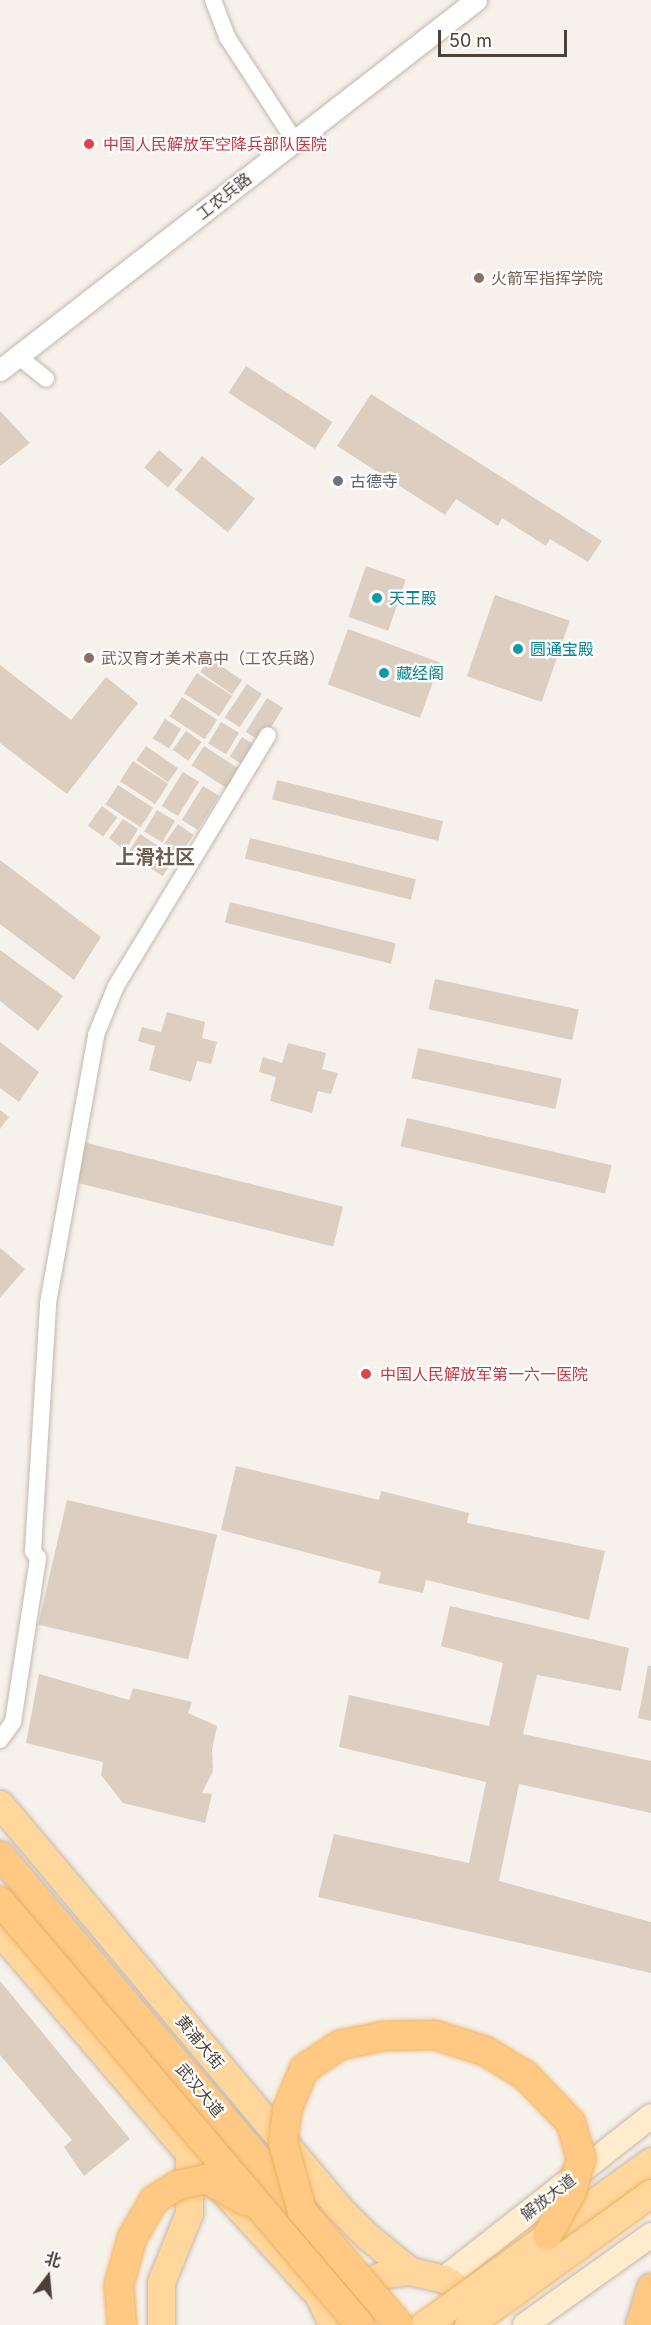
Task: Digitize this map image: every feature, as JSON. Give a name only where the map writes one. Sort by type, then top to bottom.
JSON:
[{"type":"highway","name":"武汉大道","points":[[0,1855],[399,2325]]},
{"type":"highway","name":"武汉大道","points":[[0,1902],[264,2212],[341,2325]]},
{"type":"highway","points":[[302,2211],[283,2143],[286,2110],[304,2070],[340,2046],[384,2036],[435,2035],[485,2051],[525,2075],[571,2123],[581,2159],[572,2191],[548,2236]]},
{"type":"highway","points":[[122,2325],[119,2285],[132,2238],[154,2200],[178,2185],[206,2179],[226,2188],[264,2212]]},
{"type":"highway","points":[[640,2325],[651,2288]]},
{"type":"main road","name":"黄浦大街","points":[[0,1804],[339,2208],[367,2236],[410,2271]]},
{"type":"main road","points":[[0,1932],[189,2152],[320,2296],[341,2325]]},
{"type":"main road","name":"解放大道","points":[[444,2279],[651,2116]]},
{"type":"main road","points":[[161,2325],[160,2282],[189,2213],[189,2152]]},
{"type":"main road","name":"解放大道","points":[[424,2325],[651,2161]]},
{"type":"main road","points":[[468,2325],[651,2193]]},
{"type":"main road","points":[[525,2325],[651,2235]]},
{"type":"main road","points":[[341,2325],[344,2302],[362,2285],[385,2274],[410,2271],[444,2279],[463,2291],[477,2308],[486,2325]]},
{"type":"street","points":[[213,0],[227,37],[289,132]]},
{"type":"street","name":"工农兵路","points":[[0,370],[9,357],[289,132],[459,0]]},
{"type":"street","name":"工农兵路","points":[[9,357],[476,0]]},
{"type":"street","points":[[9,357],[46,379]]},
{"type":"street","points":[[0,1740],[13,1722],[38,1558],[33,1551],[48,1303],[96,1035],[116,986],[268,735]]},
{"type":"building","points":[[246,366],[332,422],[315,449],[229,393]]},
{"type":"building","points":[[371,394],[602,541],[588,562],[550,539],[546,546],[502,518],[498,526],[456,499],[445,515],[337,446]]},
{"type":"building","points":[[0,411],[30,443],[0,466]]},
{"type":"building","points":[[159,450],[183,470],[168,488],[144,468]]},
{"type":"building","points":[[202,456],[255,499],[228,532],[175,489]]},
{"type":"building","name":"天王殿","points":[[366,566],[406,580],[388,631],[348,617]]},
{"type":"building","name":"圆通宝殿","points":[[495,595],[570,621],[542,702],[467,676]]},
{"type":"building","name":"藏经阁","points":[[348,629],[440,663],[420,718],[328,684]]},
{"type":"building","points":[[210,658],[242,680],[232,694],[200,672]]},
{"type":"building","points":[[0,665],[71,720],[106,677],[138,703],[67,794],[0,743]]},
{"type":"building","points":[[197,673],[232,696],[219,716],[184,693]]},
{"type":"building","points":[[247,684],[262,694],[240,727],[225,717]]},
{"type":"building","points":[[182,697],[217,720],[205,739],[169,716]]},
{"type":"building","points":[[267,698],[283,708],[262,742],[246,732]]},
{"type":"building","points":[[165,719],[181,729],[169,749],[153,739]]},
{"type":"building","points":[[221,722],[239,733],[226,754],[208,743]]},
{"type":"building","points":[[186,731],[202,742],[188,761],[173,750]]},
{"type":"building","points":[[242,737],[258,747],[246,767],[230,757]]},
{"type":"building","points":[[146,746],[178,768],[168,782],[136,760]]},
{"type":"building","points":[[204,746],[239,769],[227,788],[191,765]]},
{"type":"building","points":[[133,761],[168,784],[155,804],[120,781]]},
{"type":"building","points":[[183,772],[199,782],[178,816],[162,806]]},
{"type":"building","points":[[277,780],[443,821],[438,841],[272,799]]},
{"type":"building","points":[[118,785],[153,808],[141,827],[105,804]]},
{"type":"building","points":[[203,786],[219,796],[198,830],[182,820]]},
{"type":"building","points":[[102,806],[117,817],[103,837],[88,825]]},
{"type":"building","points":[[157,810],[175,821],[162,842],[144,831]]},
{"type":"building","points":[[123,819],[138,829],[125,851],[109,838]]},
{"type":"building","points":[[178,824],[194,835],[180,855],[164,844]]},
{"type":"building","points":[[140,834],[175,857],[163,876],[127,853]]},
{"type":"building","points":[[250,838],[416,879],[411,900],[245,858]]},
{"type":"building","points":[[0,860],[101,937],[74,980],[0,924]]},
{"type":"building","points":[[230,902],[396,943],[391,964],[225,922]]},
{"type":"building","points":[[0,950],[63,996],[38,1031],[0,1001]]},
{"type":"building","points":[[435,979],[579,1010],[572,1040],[429,1009]]},
{"type":"building","points":[[167,1012],[205,1022],[202,1038],[217,1042],[211,1064],[197,1061],[191,1082],[149,1070],[155,1046],[138,1041],[142,1027],[161,1032]]},
{"type":"building","points":[[0,1042],[39,1072],[19,1102],[0,1088]]},
{"type":"building","points":[[288,1043],[326,1053],[322,1069],[338,1073],[331,1094],[318,1091],[312,1113],[270,1101],[276,1077],[259,1072],[263,1057],[282,1063]]},
{"type":"building","points":[[418,1048],[562,1079],[555,1109],[412,1078]]},
{"type":"building","points":[[0,1110],[9,1117],[0,1129]]},
{"type":"building","points":[[407,1118],[612,1165],[605,1193],[400,1146]]},
{"type":"building","points":[[83,1142],[343,1207],[333,1247],[73,1182]]},
{"type":"building","points":[[0,1248],[25,1269],[0,1298]]},
{"type":"building","points":[[236,1466],[379,1500],[381,1491],[469,1513],[467,1523],[605,1551],[589,1620],[426,1580],[423,1593],[378,1583],[381,1572],[221,1530]]},
{"type":"building","points":[[67,1500],[217,1535],[188,1659],[38,1625]]},
{"type":"building","points":[[450,1606],[629,1648],[621,1691],[537,1675],[523,1734],[651,1761],[651,1813],[519,1784],[499,1881],[651,1922],[651,1973],[318,1897],[334,1834],[469,1863],[486,1782],[339,1747],[349,1695],[489,1726],[503,1663],[441,1646]]},
{"type":"building","points":[[648,1665],[651,1666],[651,1721],[638,1718]]},
{"type":"building","points":[[39,1674],[129,1700],[133,1688],[192,1702],[188,1713],[217,1726],[212,1750],[213,1771],[202,1793],[212,1794],[205,1823],[123,1803],[101,1775],[103,1762],[26,1743]]},
{"type":"building","points":[[0,1981],[130,2139],[84,2176],[64,2147],[72,2140],[0,2055]]},
{"type":"place","name":"中国人民解放军空降兵部队医院","points":[[89,144]]},
{"type":"place","name":"火箭军指挥学院","points":[[479,278]]},
{"type":"place","name":"古德寺","points":[[338,481]]},
{"type":"place","name":"天王殿","points":[[377,598]]},
{"type":"place","name":"圆通宝殿","points":[[518,649]]},
{"type":"place","name":"武汉育才美术高中（工农兵路）","points":[[89,658]]},
{"type":"place","name":"藏经阁","points":[[384,673]]},
{"type":"place","name":"中国人民解放军第一六一医院","points":[[366,1374]]},
{"type":"district","name":"上滑社区","points":[[155,857]]}]
